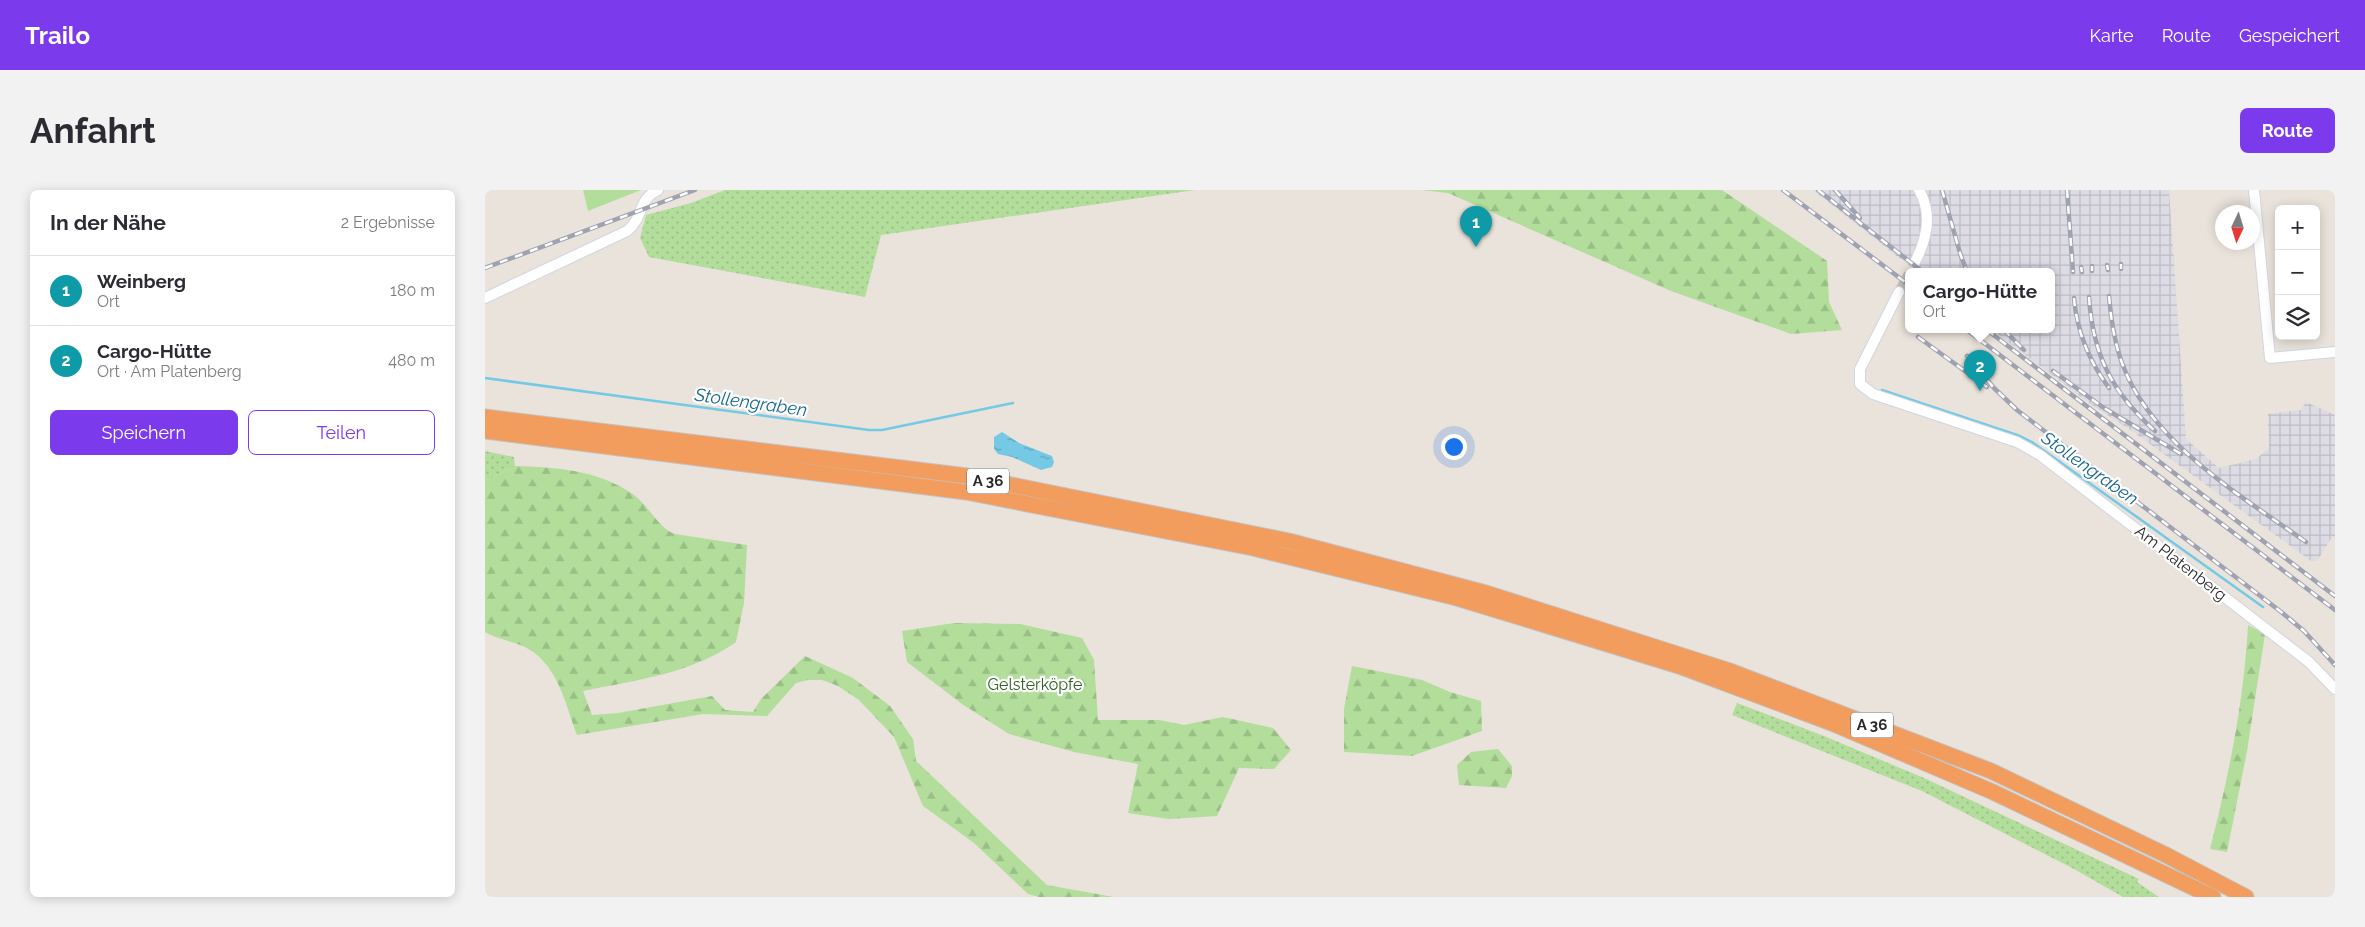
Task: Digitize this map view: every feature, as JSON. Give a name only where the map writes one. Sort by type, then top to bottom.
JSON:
[{"type":"highway","name":"A 36","points":[[485,417],[967,476],[1289,542],[1486,593],[1730,671],[1991,771],[2166,855],[2246,897]]},
{"type":"highway","name":"A 36","points":[[485,431],[966,492],[1253,548],[1457,598],[1679,666],[1834,724],[1993,792],[2213,897]]},
{"type":"street","points":[[485,298],[627,231],[636,222],[645,198],[658,190]]},
{"type":"street","points":[[1915,262],[1923,245],[1927,219],[1925,204],[1919,190]]},
{"type":"street","points":[[2254,190],[2270,358],[2335,352]]},
{"type":"street","name":"Am Platenberg","points":[[1899,292],[1865,358],[1858,376],[1860,384],[1873,394],[2017,442],[2040,455],[2309,662],[2335,689]]},
{"type":"shaded area","points":[[1813,190],[2169,190],[2186,439],[2219,468],[2256,459],[2269,448],[2268,414],[2301,410],[2306,402],[2335,415],[2335,538],[2332,537],[2317,561],[2311,561],[2132,431],[2089,403],[1996,333],[2055,333],[2055,268],[1912,268]]},
{"type":"green space","points":[[583,190],[641,190],[588,211]]},
{"type":"green space","points":[[725,190],[1195,190],[881,235],[865,297],[649,257],[640,238],[646,215],[691,203]]},
{"type":"green space","points":[[1421,190],[1722,190],[1827,261],[1829,302],[1842,330],[1791,334],[1671,291],[1448,193]]},
{"type":"green space","points":[[485,451],[514,457],[515,466],[485,481]]},
{"type":"green space","points":[[515,466],[546,467],[592,475],[621,487],[634,495],[664,527],[675,534],[747,545],[744,603],[736,642],[701,662],[682,669],[583,691],[592,715],[618,713],[712,696],[725,710],[753,712],[761,699],[805,656],[853,678],[890,706],[913,739],[916,761],[1047,885],[1114,897],[1039,897],[1028,894],[974,843],[923,806],[894,737],[859,700],[838,686],[822,680],[808,680],[796,683],[767,716],[703,714],[577,735],[559,685],[545,663],[525,647],[485,632],[485,481]]},
{"type":"green space","name":"Gelsterköpfe","points":[[954,623],[1020,624],[1082,638],[1094,660],[1098,720],[1159,720],[1184,725],[1223,717],[1273,728],[1291,750],[1274,769],[1239,768],[1217,816],[1169,819],[1128,813],[1138,764],[1074,752],[1009,734],[962,704],[907,662],[902,631]]},
{"type":"green space","points":[[2248,625],[2265,634],[2247,751],[2227,852],[2210,849],[2235,738],[2243,682]]},
{"type":"green space","points":[[1352,666],[1422,680],[1450,692],[1481,701],[1482,731],[1412,756],[1344,752],[1344,709]]},
{"type":"green space","points":[[1737,703],[1824,736],[1924,778],[2139,879],[2137,882],[2159,897],[2123,897],[2074,869],[1922,791],[1732,715]]},
{"type":"green space","points":[[1498,749],[1512,766],[1512,776],[1506,788],[1459,785],[1457,765],[1471,752]]},
{"type":"water","points":[[1002,432],[1019,443],[1052,456],[1054,462],[1052,467],[1041,470],[1012,457],[998,454],[994,449],[994,437]]},
{"type":"waterway","name":"Stollengraben","points":[[485,378],[869,430],[882,430],[1013,403]]},
{"type":"waterway","name":"Stollengraben","points":[[1882,390],[2020,436],[2032,442],[2263,607]]},
{"type":"tunnel","points":[[1899,292],[1905,281]]},
{"type":"railway","points":[[485,268],[695,190]]},
{"type":"railway","points":[[1783,190],[1905,282]]},
{"type":"railway","points":[[1818,190],[1918,268]]},
{"type":"railway","points":[[1835,190],[1860,218]]},
{"type":"railway","points":[[1942,190],[1966,268]]},
{"type":"railway","points":[[2067,190],[2073,272]]},
{"type":"railway","points":[[2121,264],[2121,269]]},
{"type":"railway","points":[[2107,265],[2108,270]]},
{"type":"railway","points":[[2092,266],[2092,271]]},
{"type":"railway","points":[[2081,267],[2082,272]]},
{"type":"railway","points":[[2109,296],[2113,330],[2122,363],[2136,392],[2154,418],[2200,465],[2226,486],[2306,542]]},
{"type":"railway","points":[[2089,297],[2095,337],[2107,372],[2127,402],[2155,431]]},
{"type":"railway","points":[[2074,298],[2078,323],[2085,346],[2109,388]]},
{"type":"railway","points":[[1971,333],[2335,610]]},
{"type":"railway","points":[[1991,333],[2335,596]]},
{"type":"railway","points":[[2007,333],[2024,350]]},
{"type":"railway","points":[[1918,337],[1987,387]]},
{"type":"railway","points":[[1967,356],[1994,388],[2017,410],[2280,611],[2304,631],[2335,665]]},
{"type":"railway","points":[[2053,371],[2104,408],[2181,454]]},
{"type":"place","name":"Weinberg","points":[[1476,247]]},
{"type":"place","name":"Cargo-Hütte","points":[[1980,391]]}]
